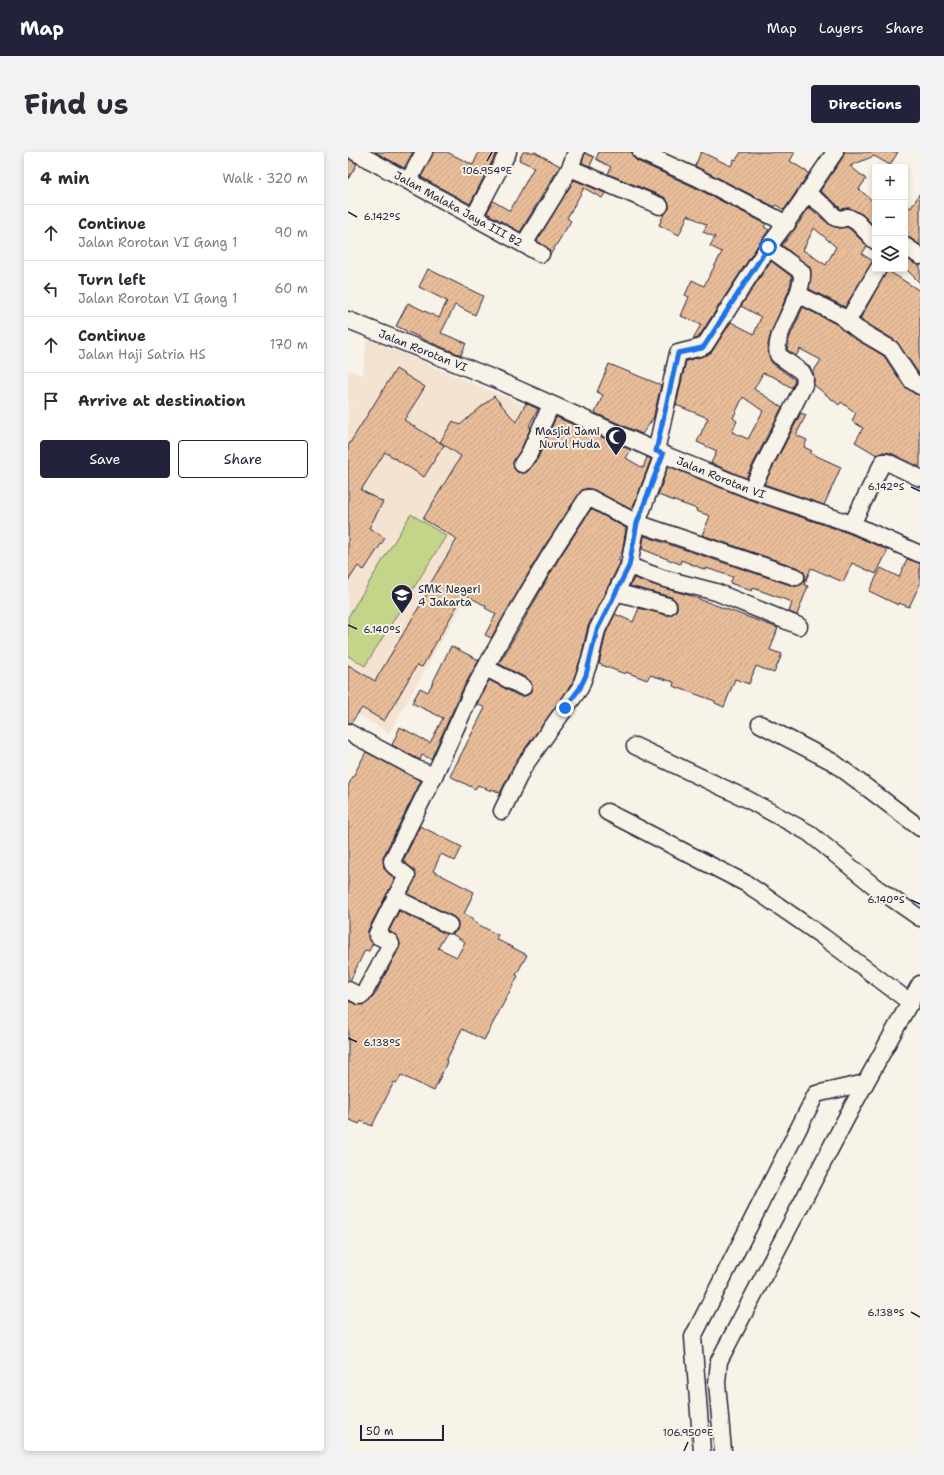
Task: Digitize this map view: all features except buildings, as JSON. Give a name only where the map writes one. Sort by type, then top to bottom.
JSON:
[{"type":"street","name":"Jalan Malaka Jaya III B2","points":[[355,152],[409,180],[541,254]]},
{"type":"street","points":[[409,180],[424,152]]},
{"type":"street","points":[[474,216],[508,152]]},
{"type":"street","points":[[524,244],[570,168],[576,152]]},
{"type":"street","points":[[641,152],[696,177],[787,224]]},
{"type":"street","points":[[502,811],[524,766],[580,688],[590,660],[597,630],[629,566],[637,523],[659,452],[678,353],[702,348],[705,345],[768,247],[787,224],[793,212],[836,152]]},
{"type":"street","points":[[570,168],[660,206]]},
{"type":"street","points":[[806,193],[824,206],[836,218],[841,219],[848,217],[853,219],[872,238]]},
{"type":"street","points":[[751,490],[804,385],[805,378],[802,372],[778,355],[776,350],[785,323],[798,294],[802,272],[768,247]]},
{"type":"street","points":[[908,248],[920,256]]},
{"type":"street","points":[[847,322],[876,272]]},
{"type":"street","points":[[798,294],[841,316],[847,322],[891,349],[912,381],[920,386]]},
{"type":"street","name":"Jalan Rorotan VI","points":[[348,320],[495,380],[659,452],[751,490],[852,524],[920,554]]},
{"type":"street","points":[[522,464],[532,448],[551,405]]},
{"type":"street","points":[[852,524],[883,462],[887,462],[920,478]]},
{"type":"street","points":[[348,990],[360,996],[363,995],[391,944],[377,934],[407,876],[394,865],[392,861],[434,776],[472,692],[546,562],[587,498],[590,498],[637,523],[796,577]]},
{"type":"street","points":[[629,566],[662,578],[716,592],[799,626]]},
{"type":"street","points":[[615,592],[668,606]]},
{"type":"street","points":[[486,668],[523,687]]},
{"type":"street","points":[[760,724],[833,762],[920,828]]},
{"type":"street","points":[[348,732],[417,769],[434,776]]},
{"type":"street","points":[[635,746],[747,799],[809,833],[874,886],[920,918]]},
{"type":"street","points":[[607,812],[747,884],[822,936],[910,1003]]},
{"type":"street","points":[[395,898],[449,925]]},
{"type":"street","points":[[723,1451],[717,1383],[720,1361],[865,1083],[920,984]]},
{"type":"street","points":[[702,1451],[693,1337],[816,1094],[865,1083]]},
{"type":"street","points":[[695,1362],[720,1361]]},
{"type":"shaded area","name":"SMK Negeri 4 Jakarta","points":[[367,338],[524,405],[503,447],[509,522],[389,733],[348,708],[348,418],[358,389],[348,416],[348,370],[363,375]]},
{"type":"green space","points":[[411,514],[446,536],[365,666],[348,656],[348,617]]},
{"type":"place","name":"Masjid Jami Nurul Huda","points":[[616,456]]},
{"type":"place","name":"SMK Negeri 4 Jakarta","points":[[402,614]]},
{"type":"route","points":[[565,708],[580,688],[586,675],[595,635],[629,566],[637,523],[663,454],[656,451],[678,353],[702,348],[705,345],[768,247]]}]
